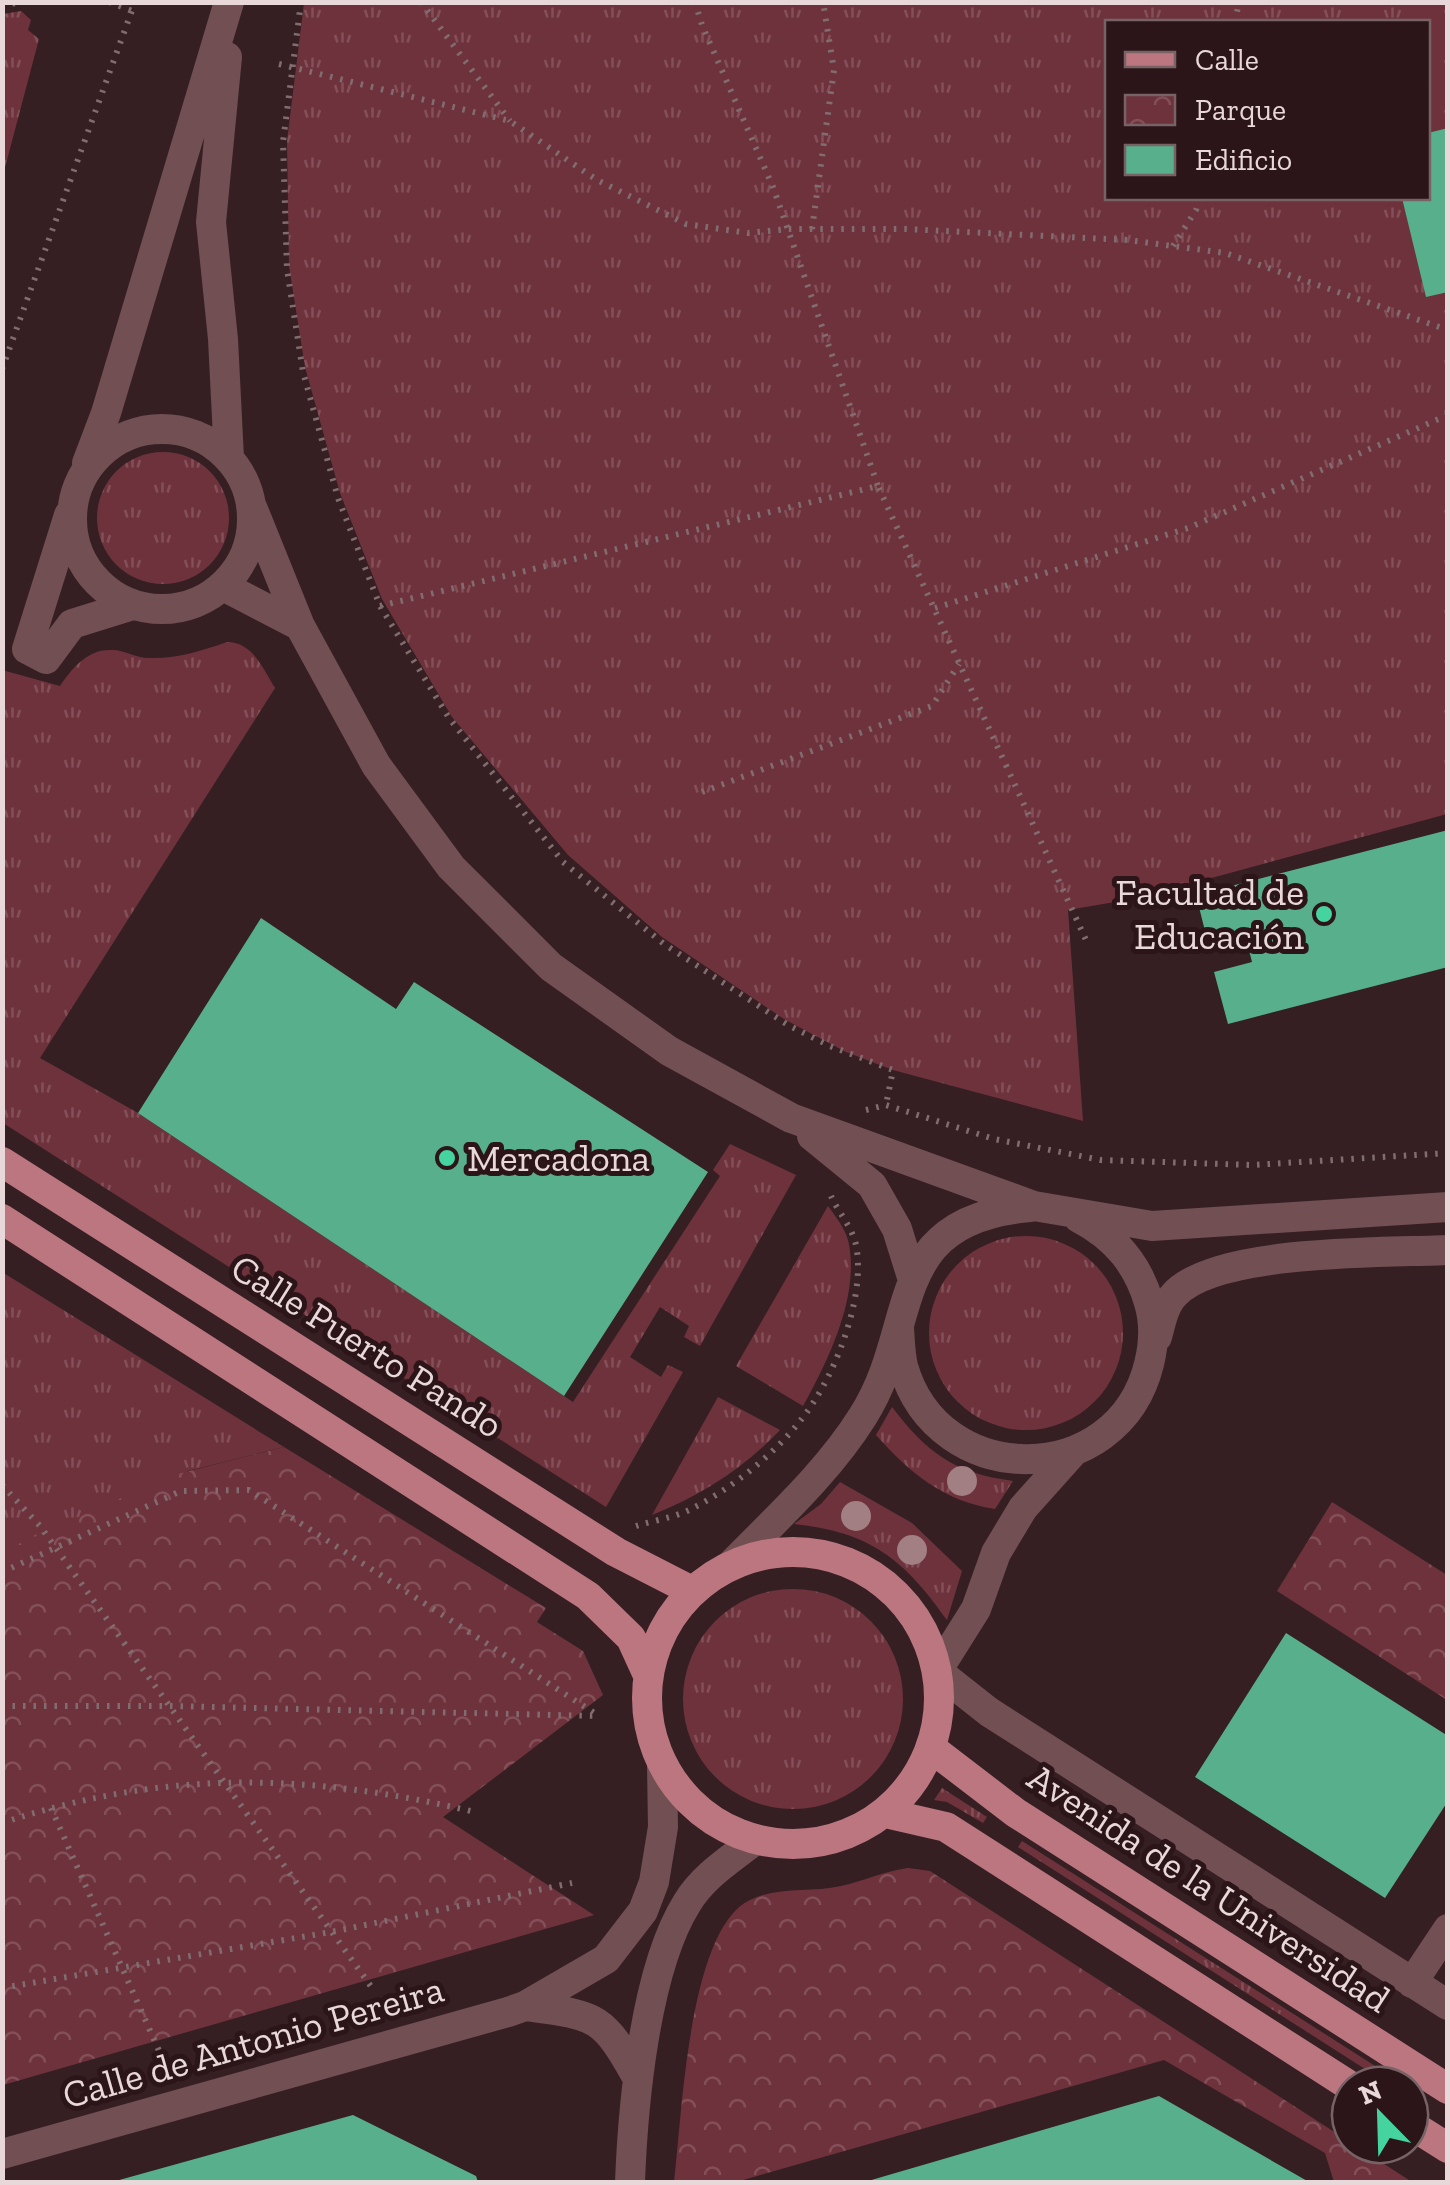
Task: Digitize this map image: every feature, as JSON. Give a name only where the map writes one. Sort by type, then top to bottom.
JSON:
[{"type":"main road","name":"Calle Puerto Pando","points":[[2,1162],[616,1552],[692,1592]]},
{"type":"main road","points":[[2,1220],[588,1596],[631,1638],[648,1674]]},
{"type":"main road","points":[[802,1552],[838,1558],[871,1574],[900,1597],[921,1626],[937,1671],[940,1705],[931,1748],[920,1772],[884,1813],[865,1825],[829,1840],[792,1845],[755,1840],[717,1826],[687,1800],[662,1766],[647,1722],[648,1674],[663,1629],[692,1592],[731,1565],[766,1554],[802,1552]]},
{"type":"main road","name":"Avenida de la Universidad","points":[[931,1748],[1016,1814],[1448,2088]]},
{"type":"main road","points":[[884,1813],[946,1827],[1330,2073]]},
{"type":"street","points":[[229,458],[223,339],[211,222],[231,2]]},
{"type":"street","points":[[133,604],[72,624],[46,659],[27,650],[112,394],[231,2]]},
{"type":"street","points":[[84,473],[106,448],[136,432],[153,430],[169,429],[202,438],[229,458],[244,481],[300,626],[376,765],[414,822],[451,867],[551,967],[669,1050],[791,1118],[1034,1206],[1152,1226],[1448,1207]]},
{"type":"street","points":[[73,503],[73,535],[84,565],[105,590],[133,604],[164,609],[196,603],[223,586],[247,550],[252,508]]},
{"type":"street","points":[[223,586],[300,626]]},
{"type":"street","points":[[791,1118],[872,1185],[897,1228],[912,1277]]},
{"type":"street","points":[[731,1565],[840,1452],[866,1411],[899,1328],[912,1277],[934,1246],[963,1224],[997,1210],[1034,1206]]},
{"type":"street","points":[[1072,1215],[1102,1230],[1126,1254],[1144,1283],[1153,1315],[1153,1349]]},
{"type":"street","points":[[899,1328],[903,1364],[916,1398],[938,1426],[968,1447],[1002,1459],[1039,1460],[1074,1451],[1104,1435],[1128,1410],[1145,1382],[1165,1309],[1175,1294],[1196,1279],[1232,1266],[1291,1259],[1448,1250]]},
{"type":"street","points":[[937,1671],[976,1609],[996,1553],[1023,1508],[1074,1451]]},
{"type":"street","name":"Avenida de la Universidad","points":[[937,1671],[989,1712],[1448,2006]]},
{"type":"street","name":"Calle de Antonio Pereira","points":[[2,2154],[526,2006],[606,1959],[642,1911],[654,1882],[663,1826],[662,1766]]},
{"type":"street","points":[[630,2182],[638,2079],[656,1984],[686,1904],[704,1881],[755,1840]]},
{"type":"street","points":[[1412,1983],[1448,1929]]},
{"type":"street","name":"Calle de Antonio Pereira","points":[[526,2006],[583,2014],[612,2033],[638,2079]]},
{"type":"path","points":[[2,369],[133,7],[109,2]]},
{"type":"path","points":[[301,2],[283,142],[287,269],[303,372],[338,498],[380,606],[449,718],[563,862],[664,944],[788,1025],[893,1070],[886,1105]]},
{"type":"path","points":[[421,2],[510,121],[597,180],[686,224],[748,232],[904,229],[1128,240],[1226,252],[1448,330]]},
{"type":"path","points":[[695,2],[788,229],[878,486],[1086,940]]},
{"type":"path","points":[[812,229],[834,70],[823,2]]},
{"type":"path","points":[[2,5],[22,3]]},
{"type":"path","points":[[279,64],[510,121]]},
{"type":"path","points":[[1173,246],[1198,200]]},
{"type":"path","points":[[935,608],[1188,528],[1448,415]]},
{"type":"path","points":[[380,606],[878,486]]},
{"type":"path","points":[[702,792],[932,706],[960,663]]},
{"type":"path","points":[[860,1116],[869,1107],[886,1105],[994,1139],[1101,1160],[1252,1166],[1448,1153]]},
{"type":"path","points":[[632,1528],[687,1511],[733,1482],[800,1422],[822,1388],[840,1350],[852,1310],[858,1249],[830,1192]]},
{"type":"path","points":[[2,1484],[55,1548],[375,1992]]},
{"type":"path","points":[[2,1572],[182,1492],[249,1490],[599,1716],[2,1706]]},
{"type":"path","points":[[2,1824],[51,1808],[127,1792],[224,1782],[363,1788],[475,1812]]},
{"type":"path","points":[[51,1808],[160,2053]]},
{"type":"path","points":[[2,1988],[332,1932],[572,1883]]},
{"type":"green space","points":[[304,3],[1447,3],[1447,814],[1138,898],[1068,910],[1083,1121],[893,1070],[846,1052],[784,1019],[662,937],[568,855],[452,717],[382,599],[340,493],[305,367],[289,266],[287,141]]},
{"type":"green space","points":[[21,11],[31,20],[28,30],[39,39],[3,175],[3,14]]},
{"type":"green space","points":[[163,452],[188,457],[210,471],[224,493],[229,518],[224,543],[210,565],[188,579],[163,584],[138,579],[116,565],[102,543],[97,518],[102,493],[116,471],[138,457]]},
{"type":"green space","points":[[227,642],[250,652],[275,688],[40,1058],[138,1113],[573,1402],[720,1176],[713,1170],[730,1144],[796,1175],[700,1346],[684,1337],[689,1326],[660,1307],[630,1357],[661,1377],[668,1365],[683,1372],[606,1507],[3,1123],[2,670],[60,686],[80,662],[101,651],[159,658]]},
{"type":"green space","points":[[828,1206],[848,1240],[850,1282],[832,1348],[803,1406],[736,1366]]},
{"type":"green space","points":[[1026,1236],[1063,1244],[1094,1265],[1115,1296],[1123,1333],[1115,1370],[1094,1401],[1063,1422],[1026,1430],[989,1422],[958,1401],[937,1370],[929,1333],[937,1296],[958,1265],[989,1244]]},
{"type":"green space","points":[[2,1272],[284,1447],[188,1471],[3,1553]]},
{"type":"green space","points":[[718,1397],[780,1430],[721,1480],[652,1515]]},
{"type":"green space","points":[[892,1407],[917,1437],[944,1458],[974,1473],[1013,1481],[995,1509],[943,1492],[889,1449],[876,1435]]},
{"type":"green space","points":[[284,1447],[546,1608],[537,1622],[583,1651],[603,1695],[443,1817],[594,1915],[3,2085],[3,1551],[170,1476]]},
{"type":"green space","points":[[840,1482],[912,1523],[962,1571],[947,1620],[916,1580],[883,1552],[844,1534],[794,1524],[821,1504]]},
{"type":"green space","points":[[1332,1502],[1447,1575],[1447,1700],[1277,1591]]},
{"type":"green space","points":[[793,1589],[835,1597],[871,1621],[895,1657],[903,1699],[895,1741],[871,1777],[835,1801],[793,1809],[751,1801],[715,1777],[691,1741],[683,1699],[691,1657],[715,1621],[751,1597]]},
{"type":"green space","points":[[942,1788],[987,1817],[983,1823],[947,1802],[934,1800]]},
{"type":"green space","points":[[1022,1841],[1374,2065],[1359,2065],[1018,1847]]},
{"type":"green space","points":[[891,1871],[930,1871],[1330,2129],[1330,2165],[1386,2165],[1412,2182],[1334,2182],[1325,2153],[1164,2060],[736,2182],[674,2182],[692,2028],[713,1947],[729,1918],[761,1896],[841,1886]]},
{"type":"building","points":[[1448,128],[1448,292],[1426,297],[1402,200],[1430,200],[1430,132]]},
{"type":"building","name":"Facultad de Educación","points":[[1448,830],[1448,967],[1228,1024],[1214,972],[1252,962],[1245,934],[1208,943],[1196,895]]},
{"type":"building","name":"Mercadona","points":[[261,918],[396,1009],[414,982],[708,1172],[564,1396],[138,1113]]},
{"type":"building","points":[[1286,1633],[1448,1736],[1448,1801],[1385,1898],[1195,1777]]},
{"type":"building","points":[[1159,2096],[1309,2182],[868,2182],[868,2181]]},
{"type":"building","points":[[353,2115],[476,2176],[478,2182],[112,2182]]},
{"type":"place","name":"Facultad de Educación","points":[[1324,914]]},
{"type":"place","name":"Mercadona","points":[[447,1158]]}]
